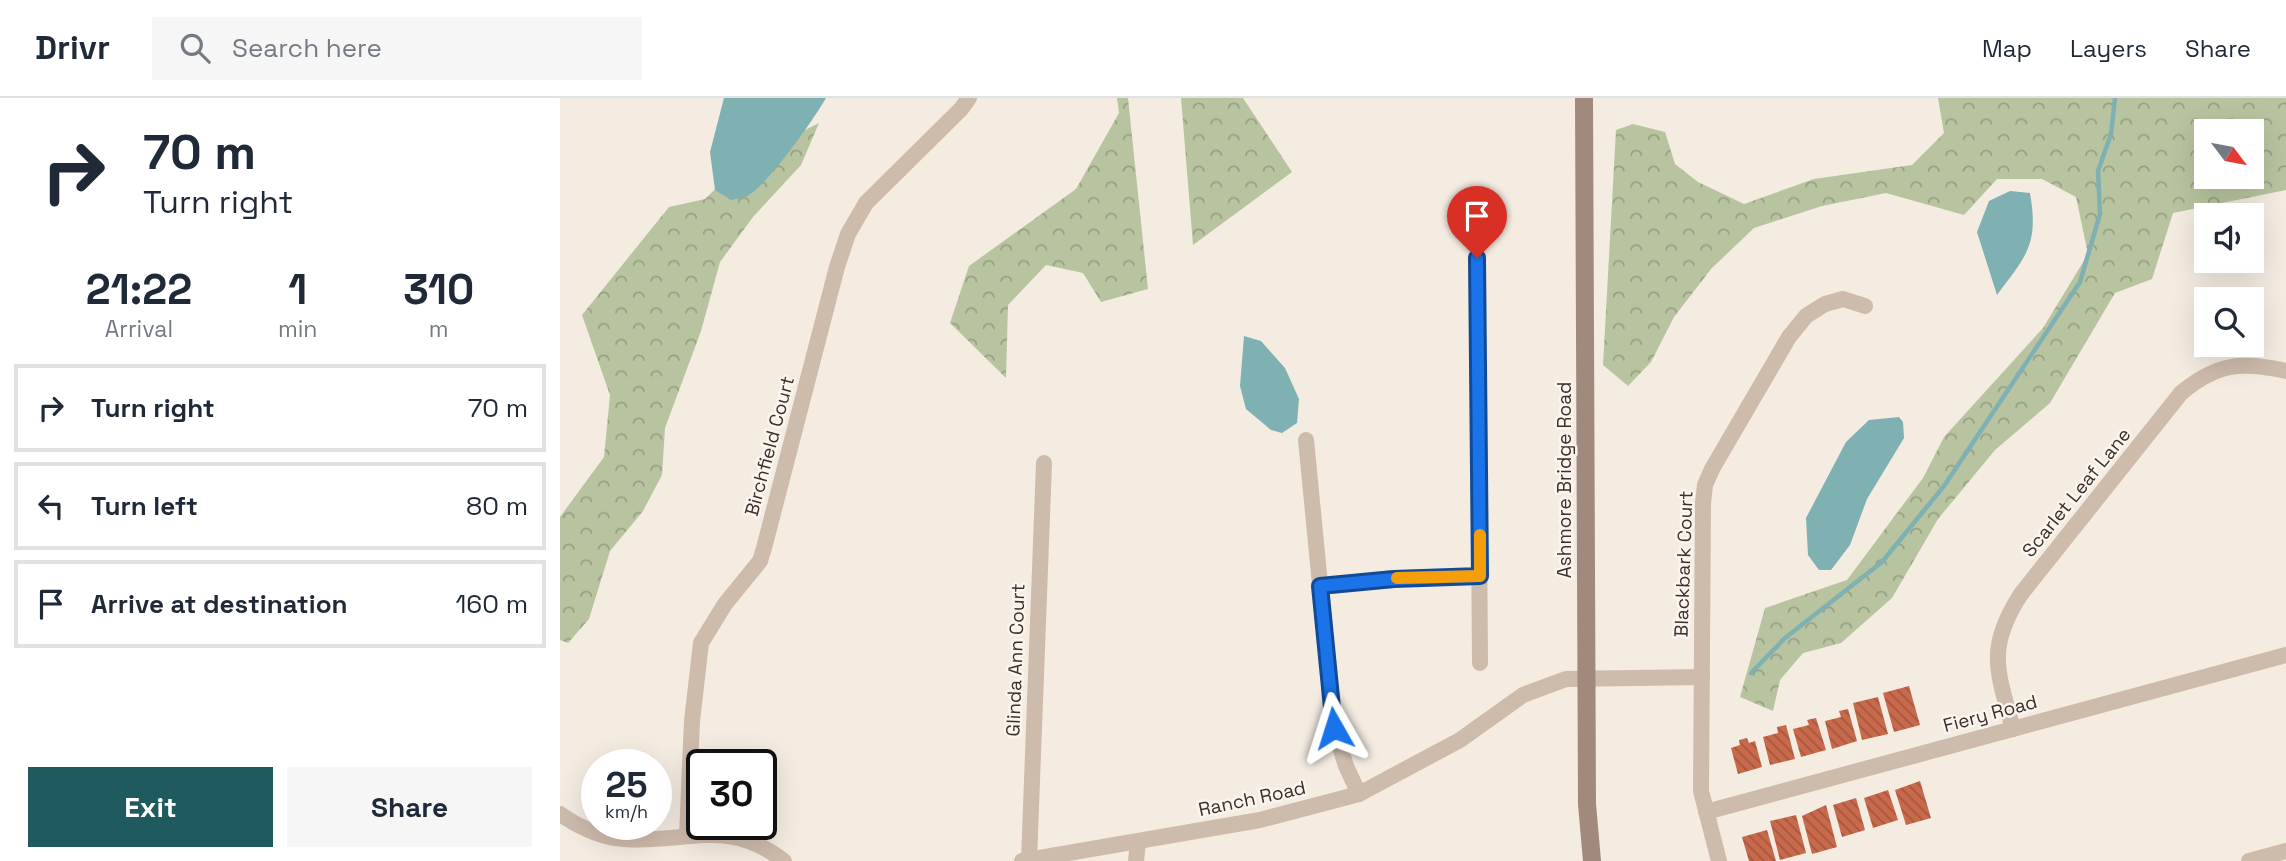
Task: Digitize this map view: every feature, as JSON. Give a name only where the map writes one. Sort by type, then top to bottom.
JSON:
[{"type":"main road","name":"Ashmore Bridge Road","points":[[1584,98],[1587,804],[1592,861]]},
{"type":"street","name":"Birchfield Court","points":[[691,749],[701,643],[725,604],[760,561],[837,267],[849,234],[866,203],[969,98]]},
{"type":"street","points":[[1477,258],[1480,663]]},
{"type":"street","name":"Blackbark Court","points":[[1719,861],[1701,791],[1705,485],[1712,468],[1783,347],[1806,316],[1825,304],[1843,299],[1866,306]]},
{"type":"street","name":"Scarlet Leaf Lane","points":[[2013,729],[1998,670],[1997,653],[2004,624],[2021,594],[2182,393],[2193,383],[2222,368],[2236,365],[2250,364],[2286,371]]},
{"type":"street","points":[[1306,440],[1334,728],[1346,766],[1359,794]]},
{"type":"street","name":"Glinda Ann Court","points":[[1025,860],[1044,463]]},
{"type":"street","points":[[1320,586],[1394,579],[1480,576]]},
{"type":"street","name":"Fiery Road","points":[[1706,812],[2286,655]]},
{"type":"street","name":"Ranch Road","points":[[1025,860],[1260,820],[1359,794],[1460,740],[1523,695],[1566,679],[1702,677]]},
{"type":"street","points":[[560,814],[603,836],[624,839],[686,836]]},
{"type":"street","points":[[750,840],[783,861]]},
{"type":"street","points":[[1136,861],[1138,842]]},
{"type":"street","points":[[2249,861],[2286,851]]},
{"type":"green space","points":[[1117,98],[1128,98],[1148,289],[1101,302],[1083,273],[1046,265],[1008,305],[1006,378],[950,323],[969,266],[1076,189],[1119,113]]},
{"type":"green space","points":[[1181,98],[1243,98],[1292,172],[1193,245]]},
{"type":"green space","points":[[1938,98],[2286,98],[2286,190],[2222,203],[2194,203],[2194,209],[2173,213],[2152,279],[2115,293],[2050,403],[1995,450],[1938,519],[1892,598],[1841,643],[1803,653],[1780,680],[1773,711],[1740,697],[1765,608],[1847,580],[1923,478],[1944,437],[2043,328],[2088,254],[2076,197],[2042,179],[1997,179],[1964,215],[1886,193],[1822,206],[1754,228],[1711,269],[1674,317],[1651,362],[1628,386],[1603,365],[1616,130],[1633,124],[1665,132],[1675,164],[1698,182],[1744,204],[1814,179],[1912,165],[1944,133]]},
{"type":"green space","points":[[819,123],[801,165],[753,217],[720,262],[701,331],[665,428],[662,475],[643,511],[610,551],[589,619],[568,643],[560,640],[560,517],[604,457],[610,395],[582,315],[669,207],[705,199],[745,160]]},
{"type":"water","points":[[724,98],[826,98],[801,136],[756,190],[747,196],[731,200],[715,190],[710,152]]},
{"type":"water","points":[[2010,191],[2030,193],[2033,225],[2023,259],[1997,295],[1977,232],[1989,201]]},
{"type":"water","points":[[1244,336],[1261,341],[1285,368],[1299,399],[1297,423],[1282,433],[1271,430],[1246,409],[1240,386]]},
{"type":"water","points":[[1899,417],[1903,422],[1904,438],[1867,499],[1850,545],[1831,570],[1819,570],[1808,555],[1806,518],[1846,442],[1869,420]]},
{"type":"building","points":[[1909,686],[1920,725],[1894,732],[1883,693]]},
{"type":"building","points":[[1878,697],[1888,734],[1862,740],[1853,703]]},
{"type":"building","points":[[1848,709],[1857,741],[1832,749],[1825,721],[1841,717],[1839,711]]},
{"type":"building","points":[[1816,718],[1826,750],[1801,757],[1793,729],[1809,725],[1807,720]]},
{"type":"building","points":[[1786,725],[1795,759],[1770,765],[1763,737],[1778,733],[1777,727]]},
{"type":"building","points":[[1747,738],[1749,743],[1755,741],[1762,767],[1738,774],[1731,748],[1740,745],[1739,740]]},
{"type":"building","points":[[1920,781],[1931,818],[1906,825],[1895,790]]},
{"type":"building","points":[[1888,790],[1898,820],[1873,828],[1864,798]]},
{"type":"building","points":[[1856,798],[1865,830],[1842,837],[1833,805]]},
{"type":"building","points":[[1826,805],[1837,847],[1812,854],[1802,816]]},
{"type":"building","points":[[1796,815],[1806,853],[1780,860],[1770,821]]},
{"type":"building","points":[[1767,830],[1776,861],[1749,861],[1742,837]]},
{"type":"waterway","points":[[1751,673],[1785,638],[1882,562],[1944,486],[2080,282],[2100,214],[2098,171],[2111,134],[2115,98]]},
{"type":"slow traffic","points":[[1397,578],[1480,576],[1480,535]]},
{"type":"route","points":[[1334,728],[1320,586],[1394,579],[1480,576],[1477,258]]}]
